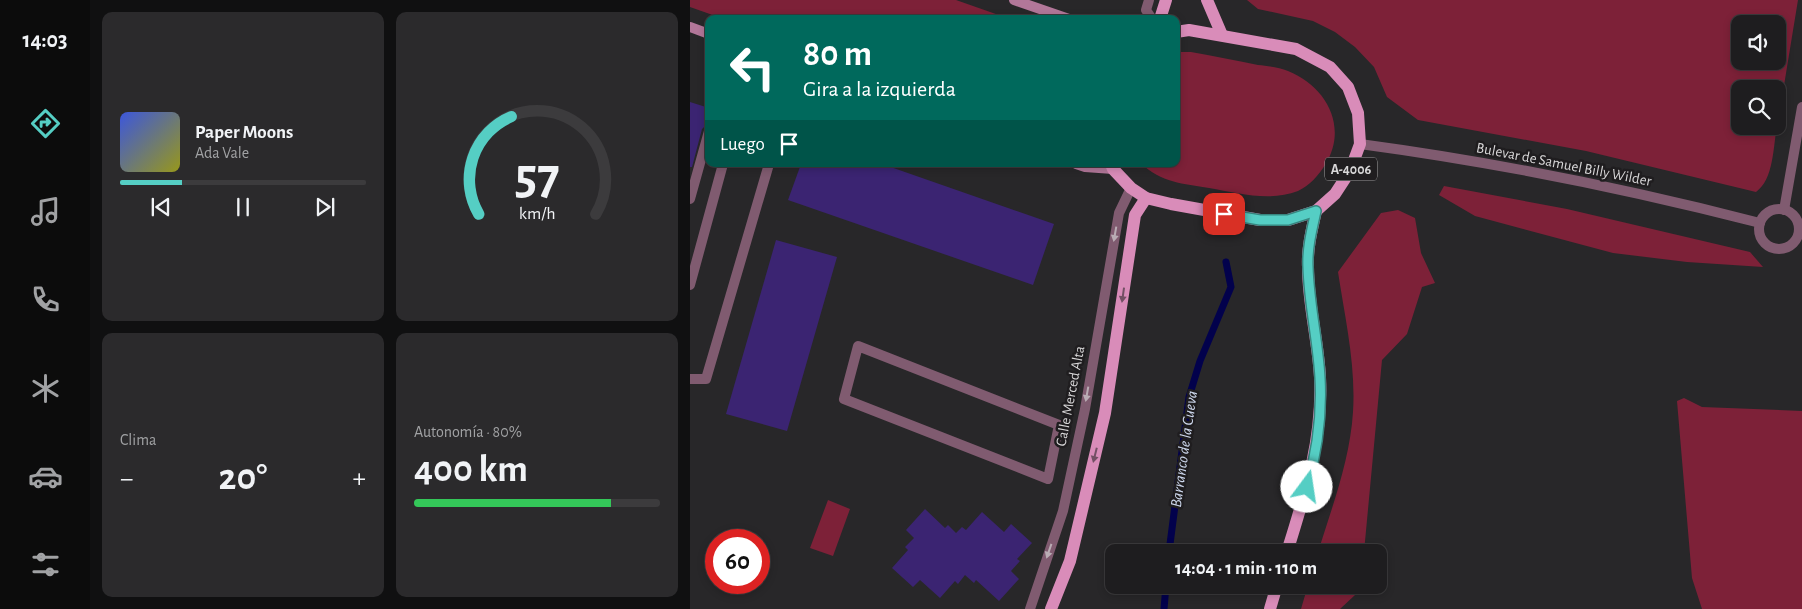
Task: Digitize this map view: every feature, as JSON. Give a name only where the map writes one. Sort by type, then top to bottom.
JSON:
[{"type":"main road","points":[[1014,0],[1057,15]]},
{"type":"main road","points":[[1161,15],[1166,0]]},
{"type":"main road","points":[[1207,0],[1222,35]]},
{"type":"main road","points":[[690,28],[705,33]]},
{"type":"main road","name":"A-4006","points":[[1113,167],[1130,188],[1146,198],[1260,220],[1288,220],[1316,211],[1335,194],[1350,171],[1360,144],[1358,113],[1348,87],[1330,67],[1296,49],[1190,30],[1180,31]]},
{"type":"main road","points":[[1051,609],[1070,561],[1103,423],[1135,215],[1146,198]]},
{"type":"main road","points":[[1289,544],[1312,471],[1320,420],[1320,377],[1308,266],[1310,238],[1316,211]]},
{"type":"main road","points":[[1270,609],[1274,594]]},
{"type":"street","points":[[1148,0],[1146,10],[1149,15]]},
{"type":"street","points":[[1784,210],[1802,107]]},
{"type":"street","name":"Bulevar de Samuel Billy Wilder","points":[[1360,144],[1436,154],[1590,183],[1760,223]]},
{"type":"street","points":[[690,198],[705,145]]},
{"type":"street","points":[[690,285],[722,167]]},
{"type":"street","points":[[690,379],[706,379],[768,167]]},
{"type":"street","name":"Calle Merced Alta","points":[[1030,609],[1063,511],[1085,408],[1119,213],[1130,188]]},
{"type":"street","points":[[1771,210],[1784,210],[1793,215],[1797,220],[1800,233],[1792,244],[1786,247],[1774,248],[1763,241],[1759,229],[1760,223],[1766,213],[1771,210]]},
{"type":"street","points":[[858,346],[1060,425],[1048,479],[844,399],[858,346]]},
{"type":"shaded area","points":[[690,0],[956,0],[999,15],[713,15],[690,7]]},
{"type":"shaded area","points":[[1247,0],[1798,0],[1785,80],[1731,80],[1731,135],[1776,135],[1770,171],[1762,186],[1756,192],[1586,151],[1418,120],[1387,97],[1374,67],[1355,47],[1335,32],[1313,21],[1258,9]]},
{"type":"shaded area","points":[[1180,52],[1191,52],[1288,71],[1313,87],[1323,97],[1330,109],[1335,136],[1332,151],[1317,176],[1298,191],[1276,196],[1254,196],[1173,181],[1146,167],[1180,167]]},
{"type":"shaded area","points":[[1444,186],[1567,209],[1750,252],[1763,267],[1687,262],[1613,253],[1475,216],[1439,195]]},
{"type":"shaded area","points":[[1398,210],[1415,218],[1421,253],[1435,283],[1422,287],[1407,334],[1382,360],[1365,544],[1321,544],[1344,466],[1353,412],[1353,377],[1347,324],[1338,272],[1381,213]]},
{"type":"shaded area","points":[[1684,398],[1702,407],[1802,411],[1802,609],[1702,609],[1692,578],[1677,401]]},
{"type":"shaded area","points":[[828,500],[850,509],[833,556],[810,548]]},
{"type":"shaded area","points":[[1305,594],[1355,594],[1340,609],[1301,609]]},
{"type":"building","points":[[690,102],[705,107],[705,126],[702,129],[692,167],[690,167]]},
{"type":"building","points":[[800,167],[891,167],[1054,224],[1033,285],[788,200]]},
{"type":"building","points":[[776,240],[837,257],[787,431],[726,414]]},
{"type":"building","points":[[925,509],[945,528],[948,525],[956,533],[962,527],[966,530],[982,512],[1004,532],[1011,524],[1032,543],[1017,559],[1020,561],[1011,571],[1019,579],[999,601],[976,580],[974,583],[965,575],[958,584],[955,581],[940,598],[920,580],[913,587],[892,568],[908,550],[905,547],[914,538],[906,530]]},
{"type":"waterway","name":"Barranco de la Cueva","points":[[1170,544],[1189,397],[1200,361],[1231,287],[1226,262]]},
{"type":"waterway","name":"Barranco de la Cueva","points":[[1164,609],[1165,594]]},
{"type":"route","points":[[1224,214],[1260,220],[1288,220],[1316,211],[1310,238],[1308,266],[1320,377],[1320,420],[1312,471],[1307,487]]}]
